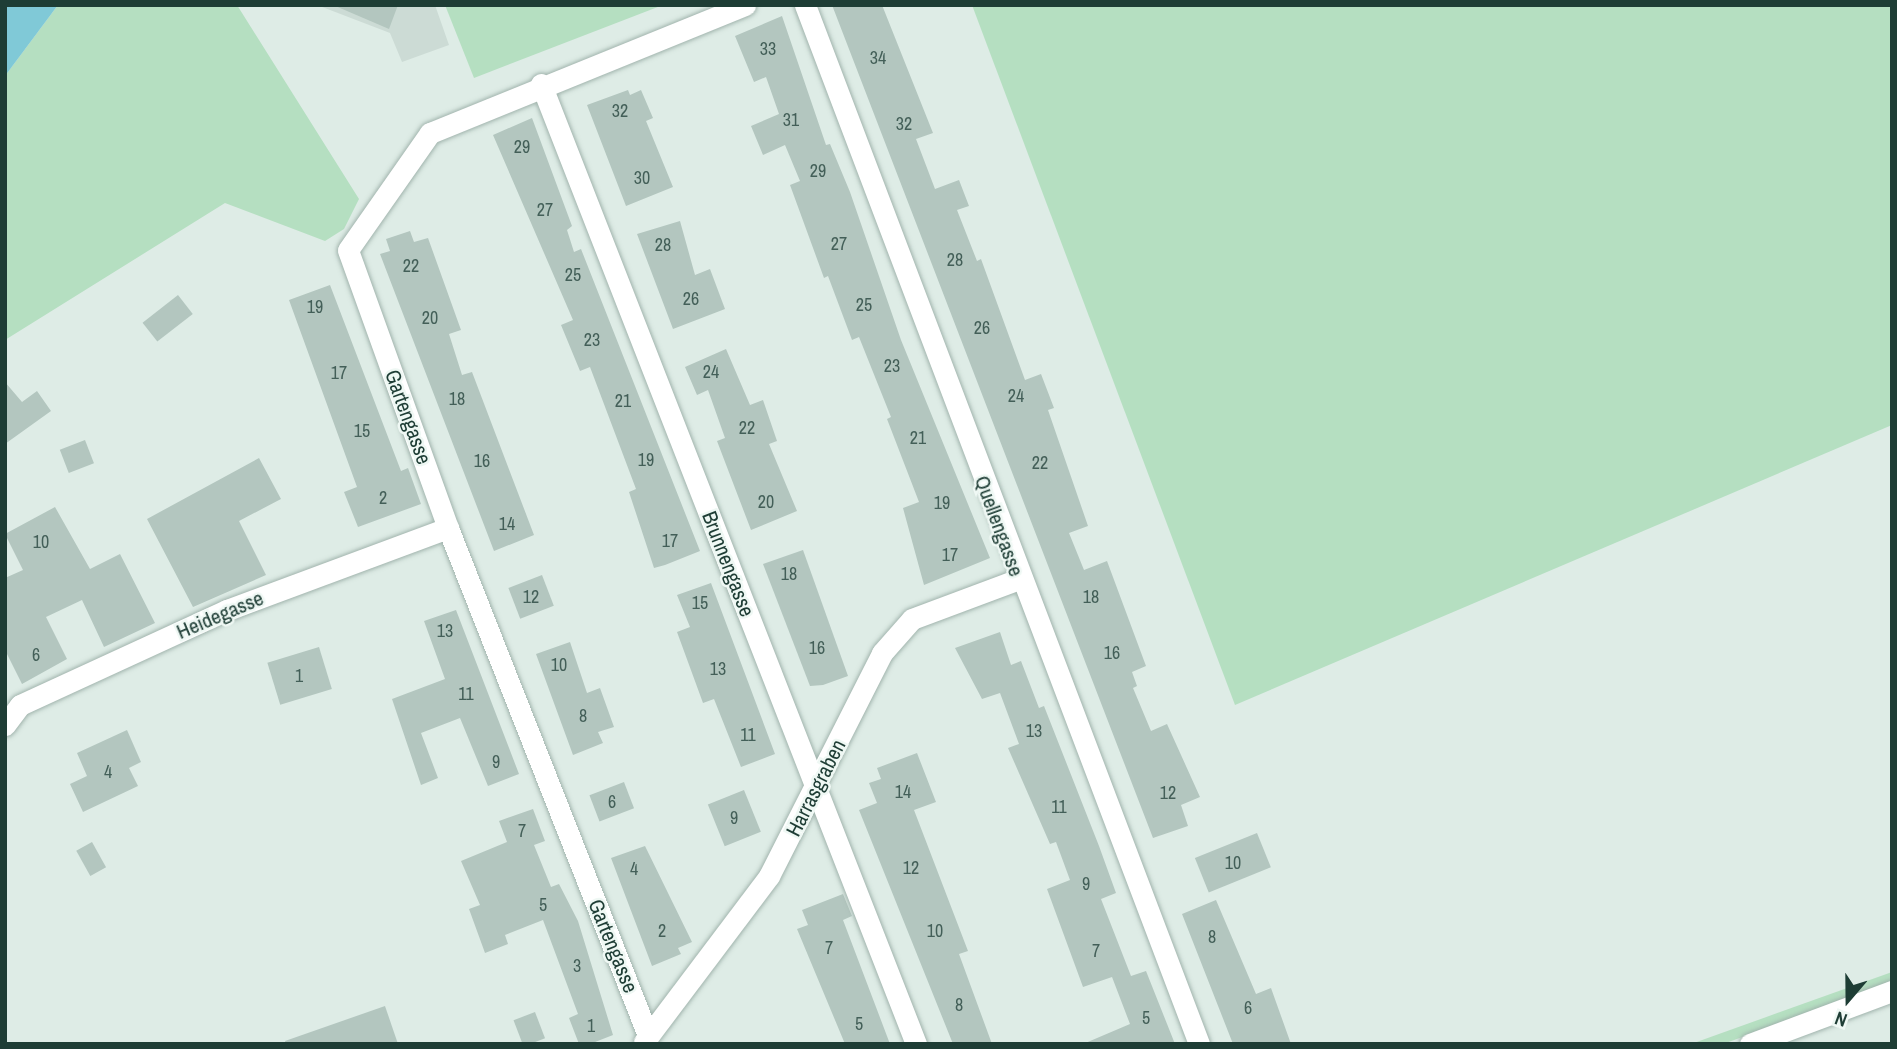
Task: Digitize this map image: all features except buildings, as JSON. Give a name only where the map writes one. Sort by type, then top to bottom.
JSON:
[{"type":"street","name":"Gartengasse","points":[[645,1038],[448,528],[348,250],[430,133],[541,84],[746,5]]},
{"type":"street","name":"Quellengasse","points":[[805,5],[1019,579],[1199,1044]]},
{"type":"street","name":"Brunnengasse","points":[[541,84],[916,1044]]},
{"type":"street","name":"Heidegasse","points":[[5,725],[20,705],[227,610],[448,528]]},
{"type":"street","name":"Harrasgraben","points":[[645,1038],[769,876],[816,792],[882,653],[912,619],[1019,579]]},
{"type":"street","points":[[1751,1044],[1892,990]]},
{"type":"shaded area","points":[[317,5],[435,5],[449,45],[402,62],[390,33]]},
{"type":"green space","points":[[58,5],[237,5],[359,199],[344,229],[325,241],[225,203],[5,340],[5,76]]},
{"type":"green space","points":[[445,5],[663,5],[474,78]]},
{"type":"green space","points":[[972,5],[1892,5],[1892,425],[1235,705]]},
{"type":"green space","points":[[1892,972],[1892,983],[1723,1044],[1691,1044]]},
{"type":"water","points":[[5,5],[58,5],[5,76]]}]
